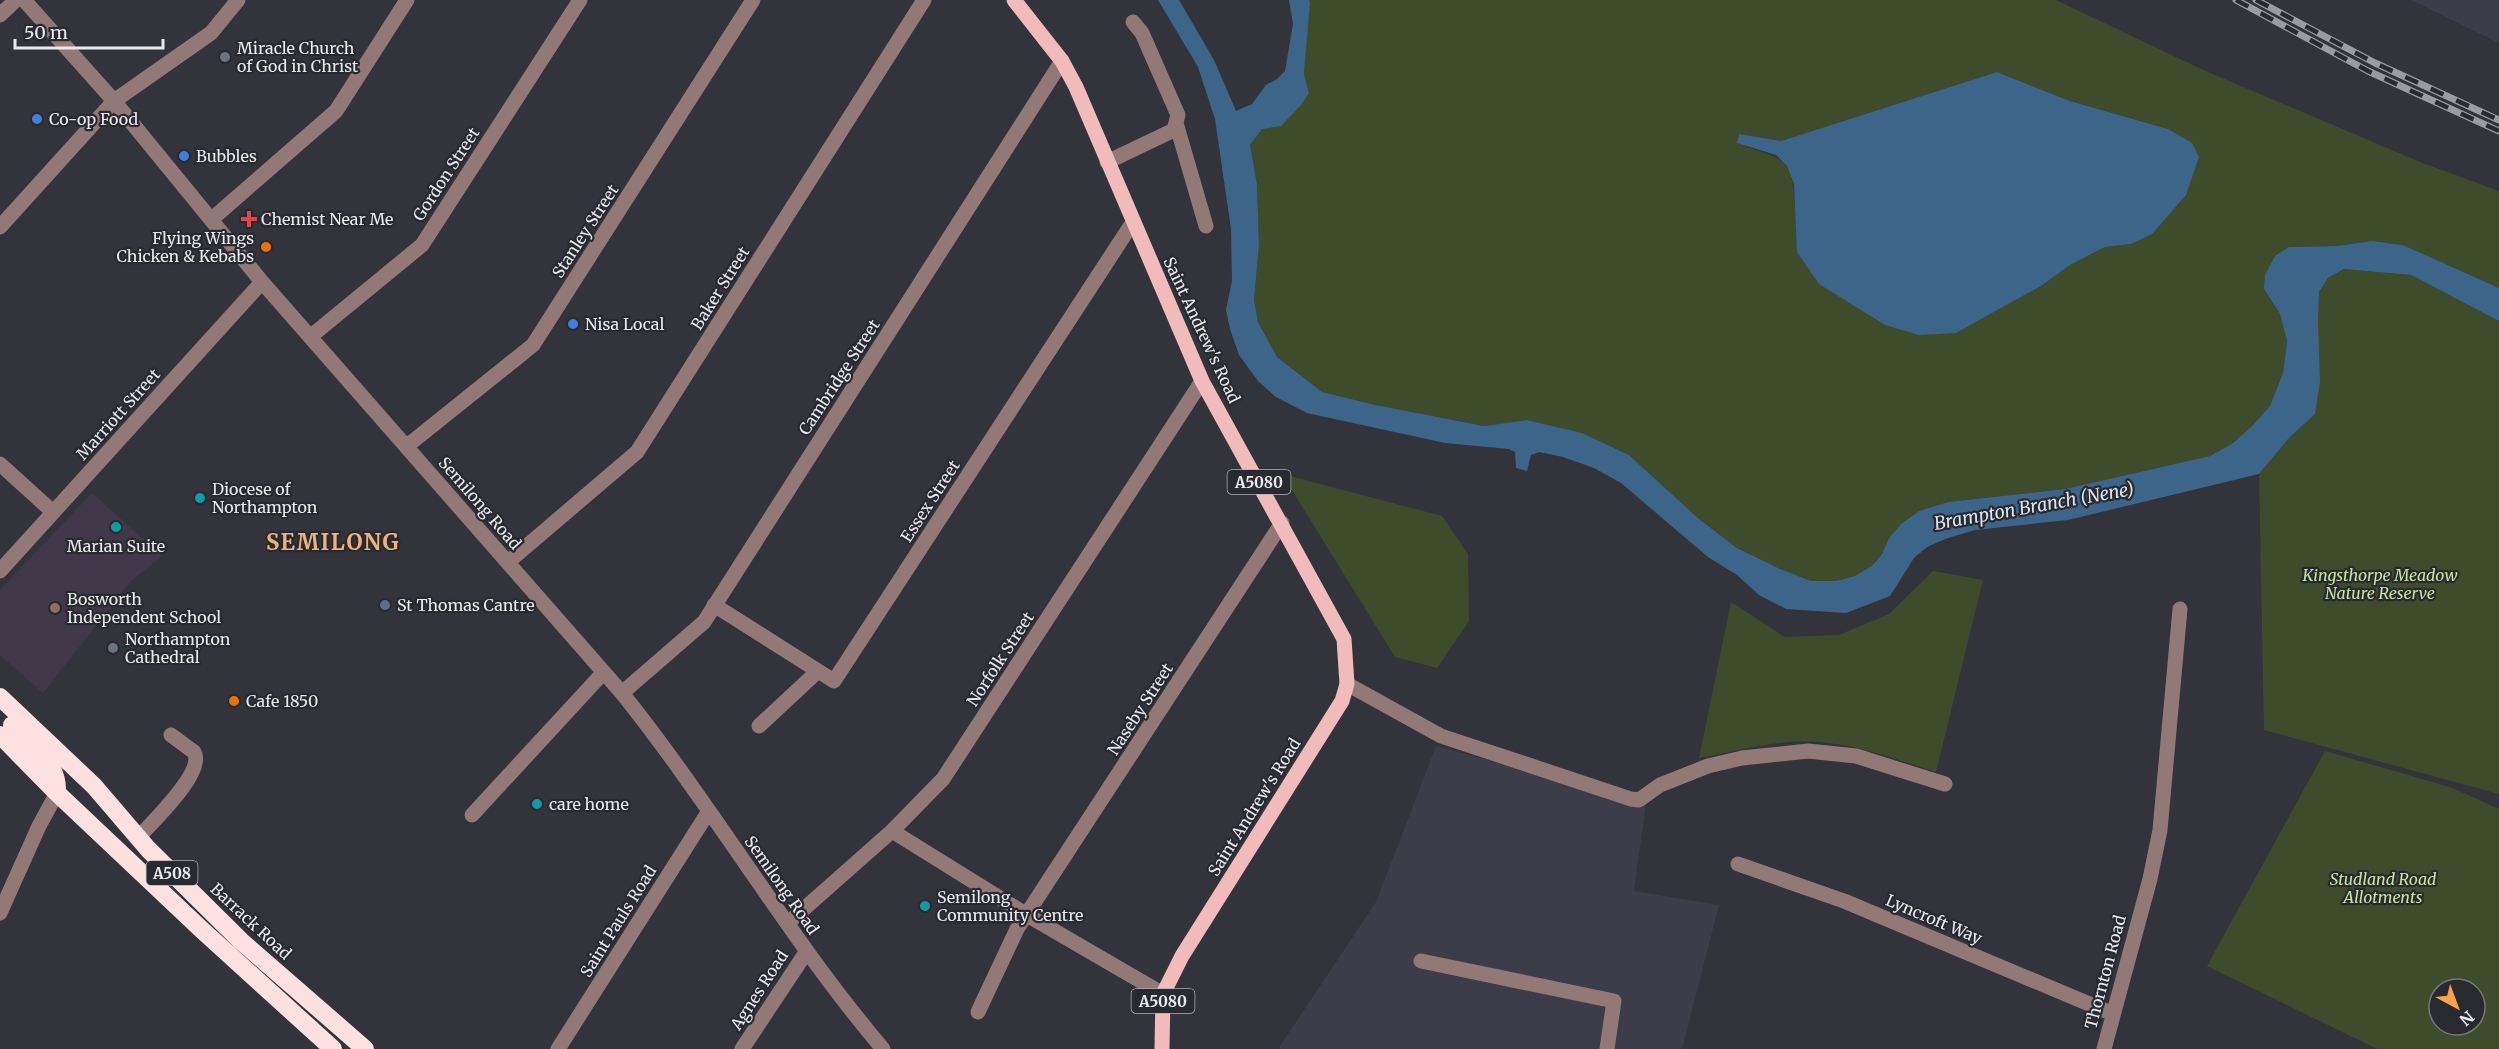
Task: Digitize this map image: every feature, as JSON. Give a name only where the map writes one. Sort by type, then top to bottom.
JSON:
[{"type":"highway","name":"Barrack Road","points":[[0,697],[94,786],[138,838],[241,941],[360,1045]]},
{"type":"highway","points":[[0,714],[47,759],[58,778],[57,793]]},
{"type":"highway","name":"A508","points":[[0,735],[57,793],[202,930],[333,1049]]},
{"type":"main road","name":"Saint Andrew's Road","points":[[1014,0],[1062,61],[1076,87],[1202,381],[1344,639],[1347,684],[1342,701],[1182,956],[1163,994]]},
{"type":"main road","name":"A5080","points":[[1162,1049],[1163,994]]},
{"type":"street","points":[[0,15],[16,0]]},
{"type":"street","name":"Semilong Road","points":[[24,0],[114,101],[262,282],[622,693],[663,744],[807,951],[883,1049]]},
{"type":"street","points":[[0,227],[114,101],[211,33],[238,0]]},
{"type":"street","points":[[212,219],[336,111],[407,0]]},
{"type":"street","name":"Gordon Street","points":[[310,337],[422,245],[580,0]]},
{"type":"street","name":"Stanley Street","points":[[407,446],[533,345],[753,0]]},
{"type":"street","name":"Baker Street","points":[[508,562],[637,452],[924,0]]},
{"type":"street","points":[[1107,162],[1174,130],[1178,115],[1142,33],[1133,22]]},
{"type":"street","name":"Cambridge Street","points":[[622,693],[704,622],[1062,61]]},
{"type":"street","points":[[1176,123],[1206,226]]},
{"type":"street","name":"Essex Street","points":[[818,671],[834,681],[1133,222]]},
{"type":"street","name":"Marriott Street","points":[[0,571],[262,282]]},
{"type":"street","name":"Norfolk Street","points":[[788,922],[892,831],[943,779],[1202,381]]},
{"type":"street","points":[[0,464],[53,512]]},
{"type":"street","name":"Naseby Street","points":[[978,1012],[1017,929],[1282,523]]},
{"type":"street","points":[[714,605],[818,671],[759,726]]},
{"type":"street","name":"Thornton Road","points":[[2104,1049],[2141,904],[2150,879],[2160,830],[2180,609]]},
{"type":"street","points":[[472,815],[603,673]]},
{"type":"street","points":[[1347,684],[1441,736],[1631,799],[1639,800],[1660,785],[1708,766],[1742,758],[1808,751],[1856,756],[1945,784]]},
{"type":"street","points":[[138,838],[188,781],[196,764],[194,752],[171,735]]},
{"type":"street","points":[[0,913],[39,826],[57,793]]},
{"type":"street","name":"Saint Pauls Road","points":[[558,1049],[709,811]]},
{"type":"street","points":[[892,831],[1027,915],[1163,994]]},
{"type":"street","name":"Lyncroft Way","points":[[1737,864],[1845,901],[2113,1014]]},
{"type":"street","name":"Agnes Road","points":[[742,1049],[807,951]]},
{"type":"street","points":[[1421,961],[1614,1001],[1607,1049]]},
{"type":"shaded area","points":[[2411,0],[2499,0],[2499,43]]},
{"type":"shaded area","name":"Bosworth Independent School","points":[[92,493],[162,556],[131,581],[43,693],[0,655],[0,590]]},
{"type":"shaded area","points":[[1436,746],[1646,803],[1634,891],[1719,905],[1682,1049],[1278,1049],[1376,902]]},
{"type":"green space","points":[[1309,0],[2056,0],[2201,69],[2420,162],[2499,191],[2499,288],[2403,245],[2372,241],[2337,246],[2289,247],[2264,289],[2280,314],[2287,341],[2283,373],[2270,406],[2233,443],[2210,456],[2065,489],[1948,502],[1919,511],[1901,524],[1889,538],[1882,554],[1873,565],[1855,576],[1836,581],[1811,581],[1737,548],[1699,519],[1629,455],[1582,433],[1527,420],[1485,426],[1322,392],[1277,357],[1258,322],[1254,300],[1259,245],[1257,184],[1250,145],[1262,129],[1309,93],[1304,74]],"holes":[[[1997,72],[2070,101],[2168,129],[2199,157],[2193,174],[2131,244],[2105,247],[2070,265],[2041,286],[1956,333],[1795,204],[1791,175],[1780,160],[1737,143],[1739,134],[1781,141]]]},
{"type":"green space","name":"Kingsthorpe Meadow Nature Reserve","points":[[2344,269],[2411,275],[2499,321],[2499,794],[2264,730],[2259,474],[2289,438],[2315,414],[2319,292],[2328,278]]},
{"type":"green space","points":[[1282,474],[1442,516],[1468,554],[1469,621],[1437,668],[1395,657]]},
{"type":"green space","points":[[1933,571],[1983,580],[1936,772],[1856,748],[1812,742],[1763,745],[1699,758],[1731,602],[1785,637],[1839,635],[1889,614]]},
{"type":"green space","name":"Studland Road Allotments","points":[[2325,751],[2453,788],[2499,809],[2499,1049],[2377,1049],[2207,966]]},
{"type":"water","name":"Brampton Branch (Nene)","points":[[1158,0],[1179,0],[1214,60],[1236,111],[1252,104],[1266,85],[1285,71],[1293,24],[1289,0],[1309,0],[1310,2],[1304,74],[1309,93],[1281,126],[1262,129],[1250,145],[1257,184],[1259,245],[1254,300],[1258,322],[1277,357],[1322,392],[1484,426],[1527,420],[1582,433],[1629,455],[1699,519],[1737,548],[1811,581],[1836,581],[1855,576],[1873,565],[1882,554],[1889,538],[1901,524],[1919,511],[1948,502],[2065,489],[2210,456],[2233,443],[2270,406],[2283,373],[2287,341],[2280,314],[2264,289],[2265,275],[2275,256],[2289,247],[2337,246],[2372,241],[2403,245],[2499,288],[2499,321],[2411,275],[2344,269],[2328,278],[2319,292],[2320,382],[2315,414],[2289,438],[2259,474],[2068,520],[1975,530],[1927,547],[1914,558],[1890,596],[1846,613],[1786,609],[1759,595],[1737,575],[1708,557],[1621,483],[1594,468],[1563,457],[1539,452],[1531,455],[1527,471],[1516,468],[1515,452],[1509,449],[1445,443],[1307,413],[1276,397],[1258,381],[1239,355],[1226,310],[1232,281],[1231,229],[1215,119],[1198,67]]},
{"type":"water","points":[[1997,72],[2070,101],[2168,129],[2192,143],[2199,157],[2186,195],[2152,234],[2131,244],[2105,247],[2070,265],[2041,286],[1956,333],[1919,335],[1885,325],[1819,284],[1797,252],[1794,184],[1787,166],[1776,155],[1737,143],[1739,134],[1781,141]]},
{"type":"railway","points":[[2236,0],[2368,71],[2499,131]]},
{"type":"railway","points":[[2256,0],[2375,63],[2499,120]]},
{"type":"place","name":"Miracle Church of God in Christ","points":[[225,57]]},
{"type":"place","name":"Co-op Food","points":[[37,119]]},
{"type":"place","name":"Bubbles","points":[[184,156]]},
{"type":"place","name":"Chemist Near Me","points":[[249,219]]},
{"type":"place","name":"Flying Wings Chicken & Kebabs","points":[[266,247]]},
{"type":"place","name":"Nisa Local","points":[[573,324]]},
{"type":"place","name":"Diocese of Northampton","points":[[200,498]]},
{"type":"place","name":"Marian Suite","points":[[116,527]]},
{"type":"place","name":"St Thomas Cantre","points":[[385,605]]},
{"type":"place","name":"Bosworth Independent School","points":[[55,608]]},
{"type":"place","name":"Northampton Cathedral","points":[[113,648]]},
{"type":"place","name":"Cafe 1850","points":[[234,701]]},
{"type":"place","name":"care home","points":[[537,804]]},
{"type":"place","name":"Semilong Community Centre","points":[[925,906]]},
{"type":"district","name":"SEMILONG","points":[[333,542]]}]
